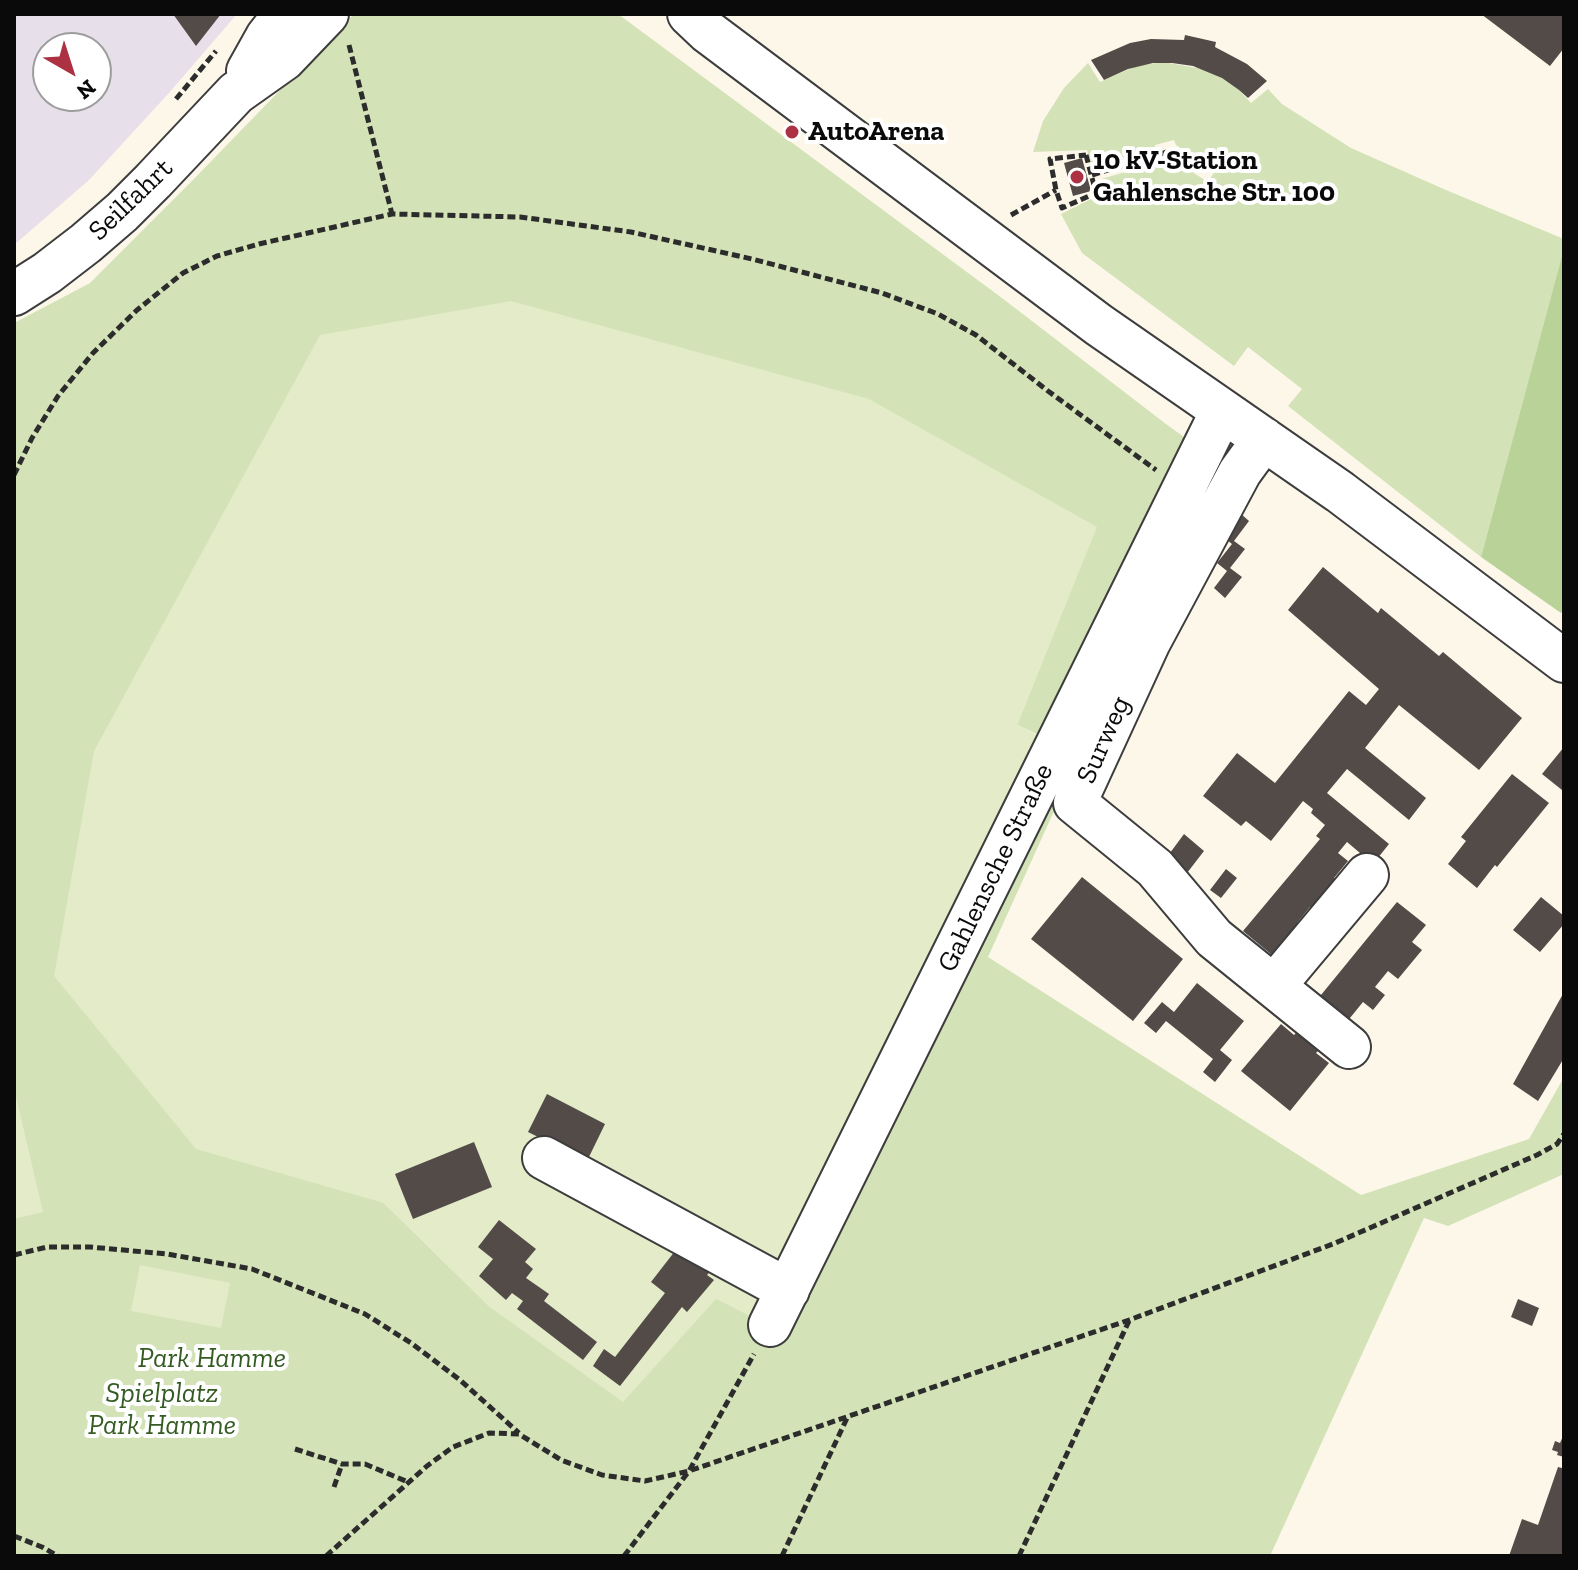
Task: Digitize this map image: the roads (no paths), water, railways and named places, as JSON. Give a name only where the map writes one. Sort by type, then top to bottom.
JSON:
[{"type":"street","name":"Seilfahrt","points":[[236,93],[267,37],[285,14]]},
{"type":"street","points":[[690,20],[1099,325],[1340,492],[1564,661]]},
{"type":"street","name":"Seilfahrt","points":[[14,294],[47,273],[122,212],[236,93],[284,59],[338,29]]},
{"type":"street","name":"Gahlensche Straße","points":[[544,1158],[779,1308],[1222,411]]},
{"type":"street","name":"Surweg","points":[[1264,439],[1240,472],[1149,642],[1075,803],[1155,868],[1214,938],[1349,1047]]},
{"type":"street","points":[[1274,986],[1367,875]]},
{"type":"place","name":"AutoArena","points":[[792,132]]},
{"type":"place","name":"10 kV-Station Gahlensche Str. 100","points":[[1077,177]]},
{"type":"park label","name":"Park Hamme","points":[[212,1359]]},
{"type":"park label","name":"Spielplatz Park Hamme","points":[[162,1410]]}]
